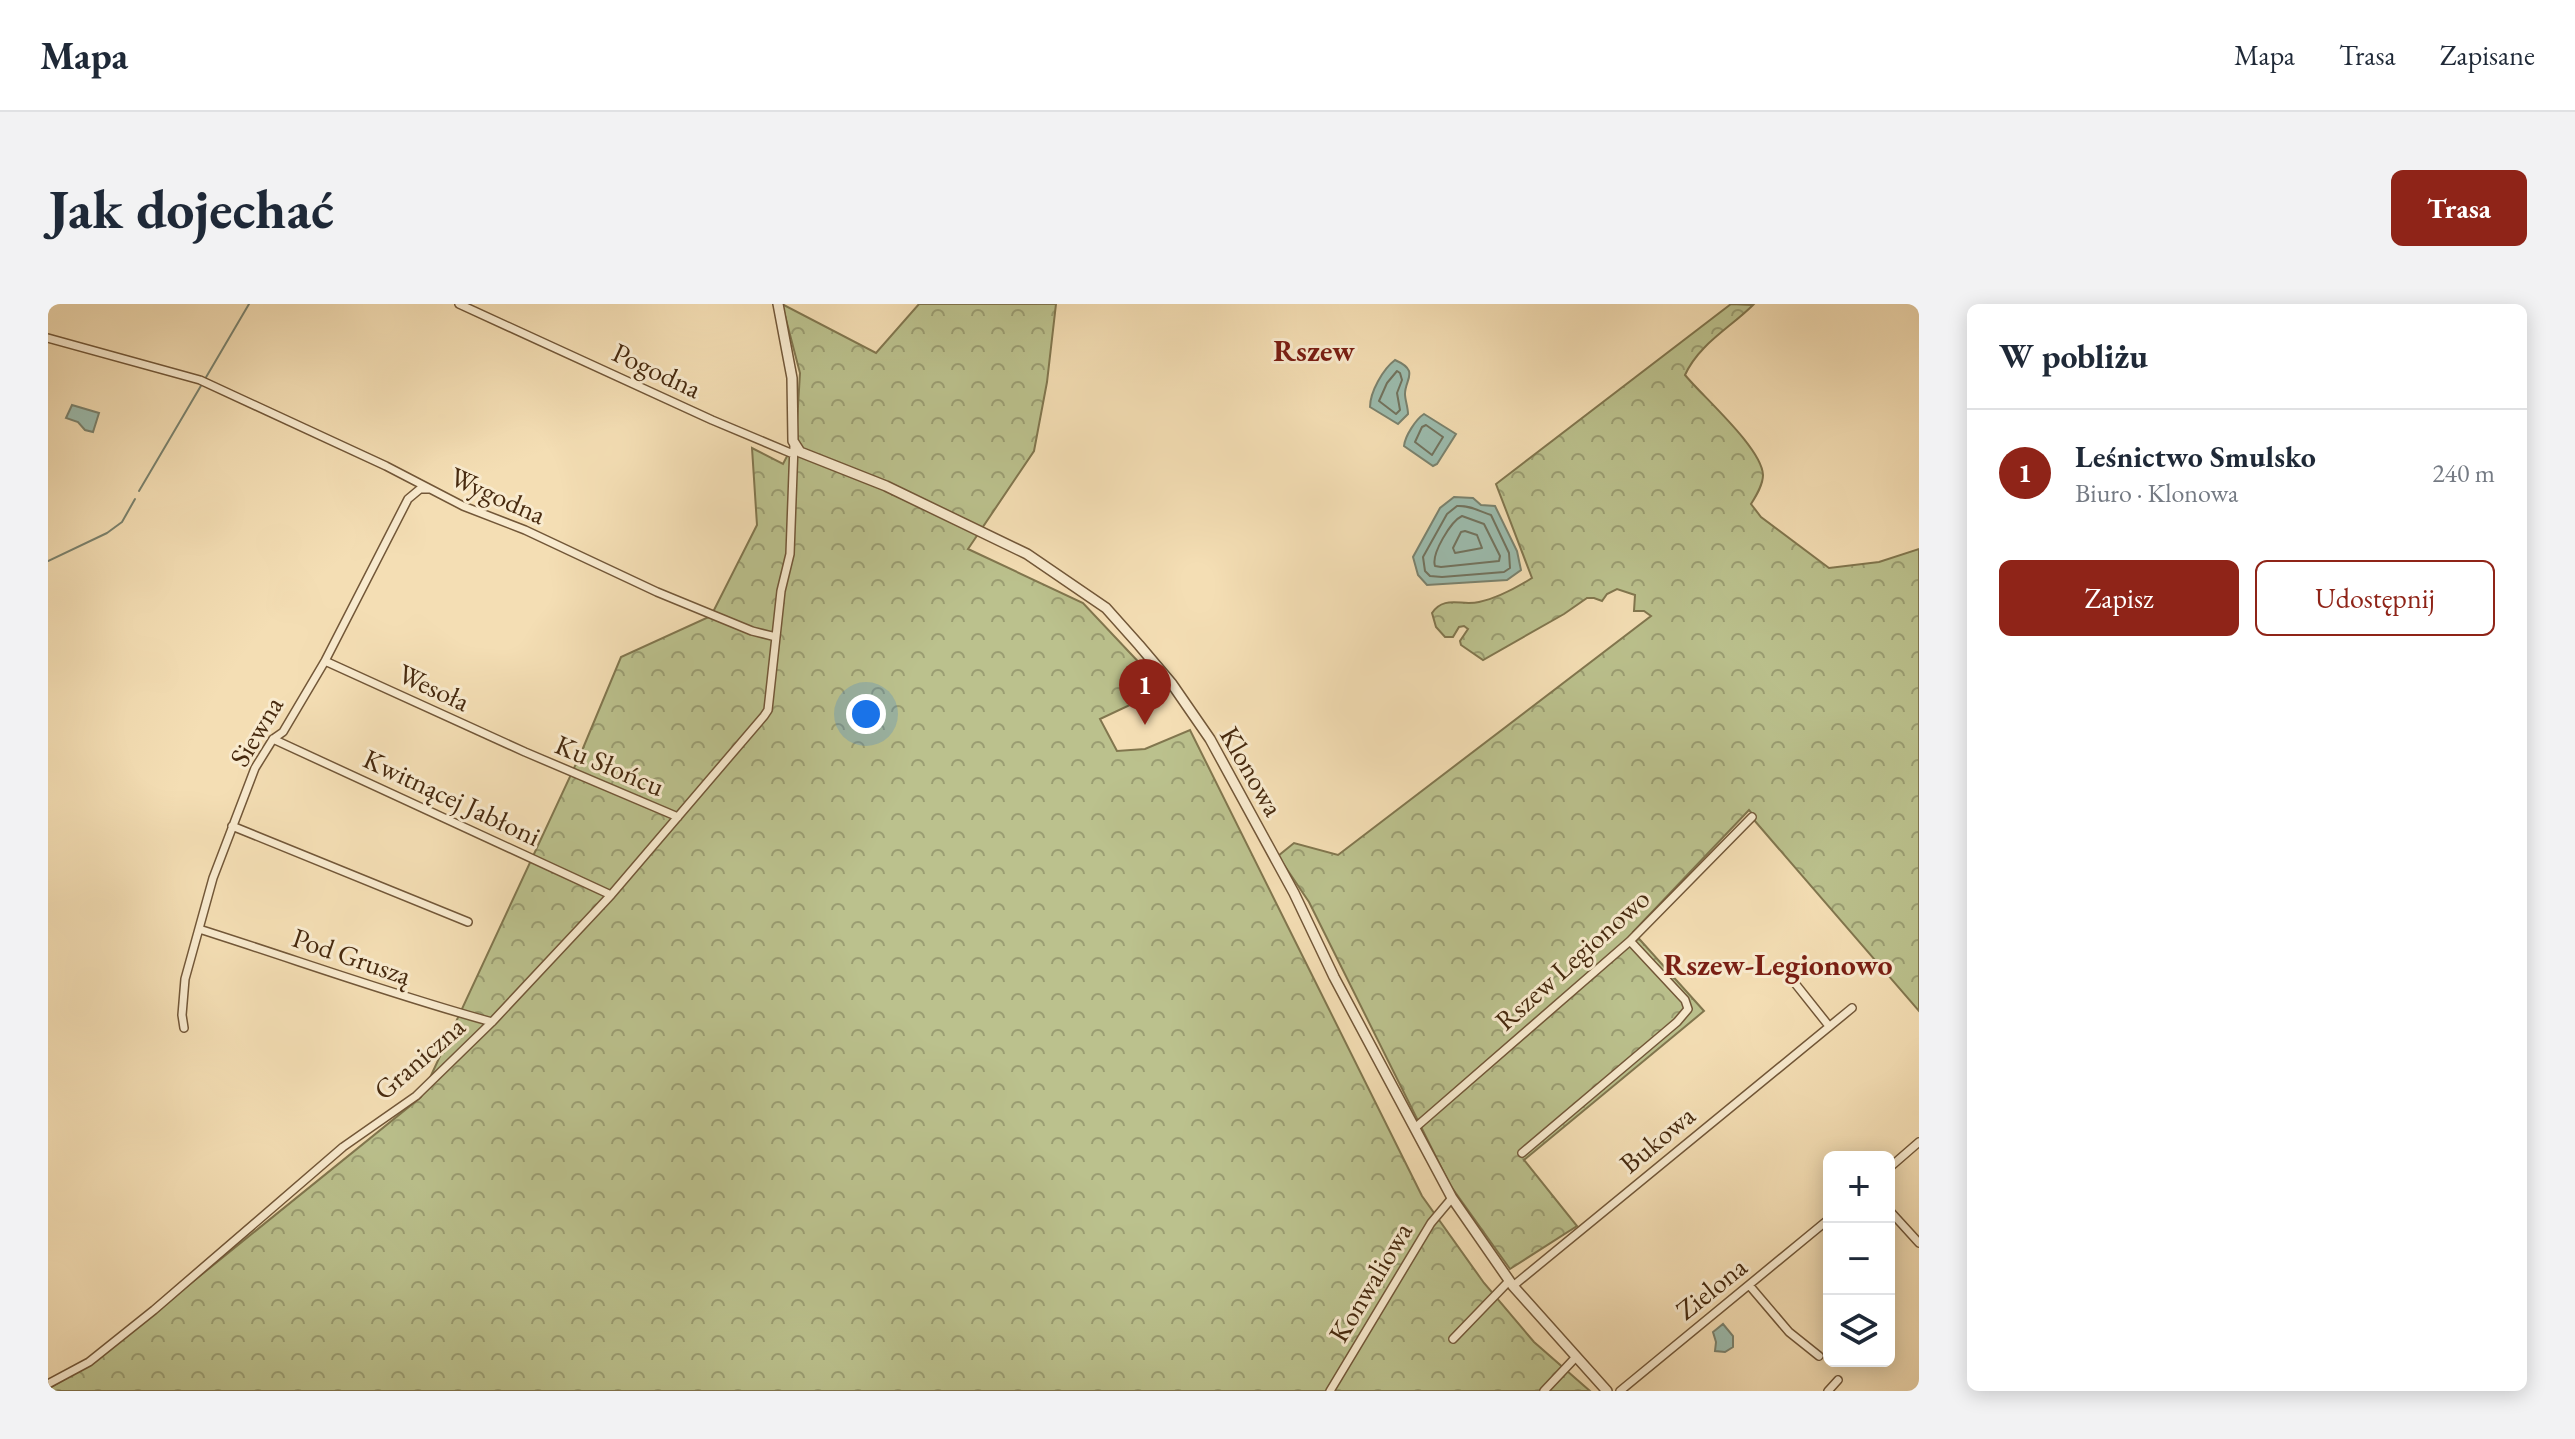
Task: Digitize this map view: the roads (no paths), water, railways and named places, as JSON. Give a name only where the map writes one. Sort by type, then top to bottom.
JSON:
[{"type":"street","name":"Pogodna","points":[[459,304],[712,420],[794,449]]},
{"type":"street","points":[[776,637],[781,591],[790,554],[794,449],[792,378],[778,304]]},
{"type":"street","name":"Wygodna","points":[[48,338],[204,382],[657,592],[752,631],[776,637]]},
{"type":"street","name":"Klonowa","points":[[794,449],[886,486],[1004,541],[1094,598],[1123,626],[1172,684],[1210,739],[1261,829],[1334,977],[1452,1198],[1511,1283],[1607,1391]]},
{"type":"street","name":"Siewna","points":[[184,1028],[185,979],[213,878],[255,768],[273,739],[283,732],[325,661],[408,499],[420,489],[430,489]]},
{"type":"street","name":"Graniczna","points":[[48,1384],[89,1362],[343,1147],[416,1096],[492,1022],[611,895],[768,710],[776,637]]},
{"type":"street","name":"Wesoła","points":[[325,661],[525,752]]},
{"type":"street","name":"Kwitnącej Jabłoni","points":[[273,739],[611,895]]},
{"type":"street","name":"Ku Słońcu","points":[[525,752],[678,817]]},
{"type":"street","name":"Rszew Legionowo","points":[[1416,1127],[1630,941],[1752,817]]},
{"type":"street","points":[[232,826],[468,922]]},
{"type":"street","name":"Pod Gruszą","points":[[199,929],[414,1001],[492,1022]]},
{"type":"street","points":[[1522,1153],[1677,1022],[1688,1009],[1685,1000],[1630,941]]},
{"type":"street","points":[[1790,977],[1829,1026]]},
{"type":"street","name":"Bukowa","points":[[1511,1283],[1852,1008]]},
{"type":"street","points":[[1895,1163],[1919,1142]]},
{"type":"street","name":"Konwaliowa","points":[[1330,1391],[1431,1223],[1452,1198]]},
{"type":"street","points":[[1895,1217],[1919,1243]]},
{"type":"street","name":"Zielona","points":[[1620,1391],[1824,1223]]},
{"type":"street","points":[[1453,1339],[1511,1283]]},
{"type":"street","points":[[1749,1285],[1789,1332],[1819,1356]]},
{"type":"street","points":[[1544,1391],[1576,1357]]},
{"type":"street","points":[[1828,1391],[1838,1380]]},
{"type":"water","points":[[1395,360],[1409,372],[1405,394],[1408,414],[1398,424],[1370,407],[1378,381]]},
{"type":"water","points":[[72,405],[99,413],[93,432],[66,418]]},
{"type":"water","points":[[1424,414],[1456,434],[1433,466],[1404,446],[1411,428]]},
{"type":"water","points":[[1454,497],[1473,498],[1481,505],[1495,506],[1517,551],[1521,570],[1507,580],[1427,585],[1418,575],[1413,557],[1440,508]]},
{"type":"water","points":[[1723,1324],[1733,1336],[1733,1347],[1725,1352],[1715,1351],[1713,1332]]},
{"type":"waterway","points":[[205,379],[249,304]]},
{"type":"waterway","points":[[139,491],[202,384]]},
{"type":"waterway","points":[[48,561],[107,533],[122,522],[135,499]]},
{"type":"place","name":"Leśnictwo Smulsko","points":[[1145,725]]},
{"type":"district","name":"Rszew","points":[[1314,351]]},
{"type":"district","name":"Rszew-Legionowo","points":[[1778,965]]}]
